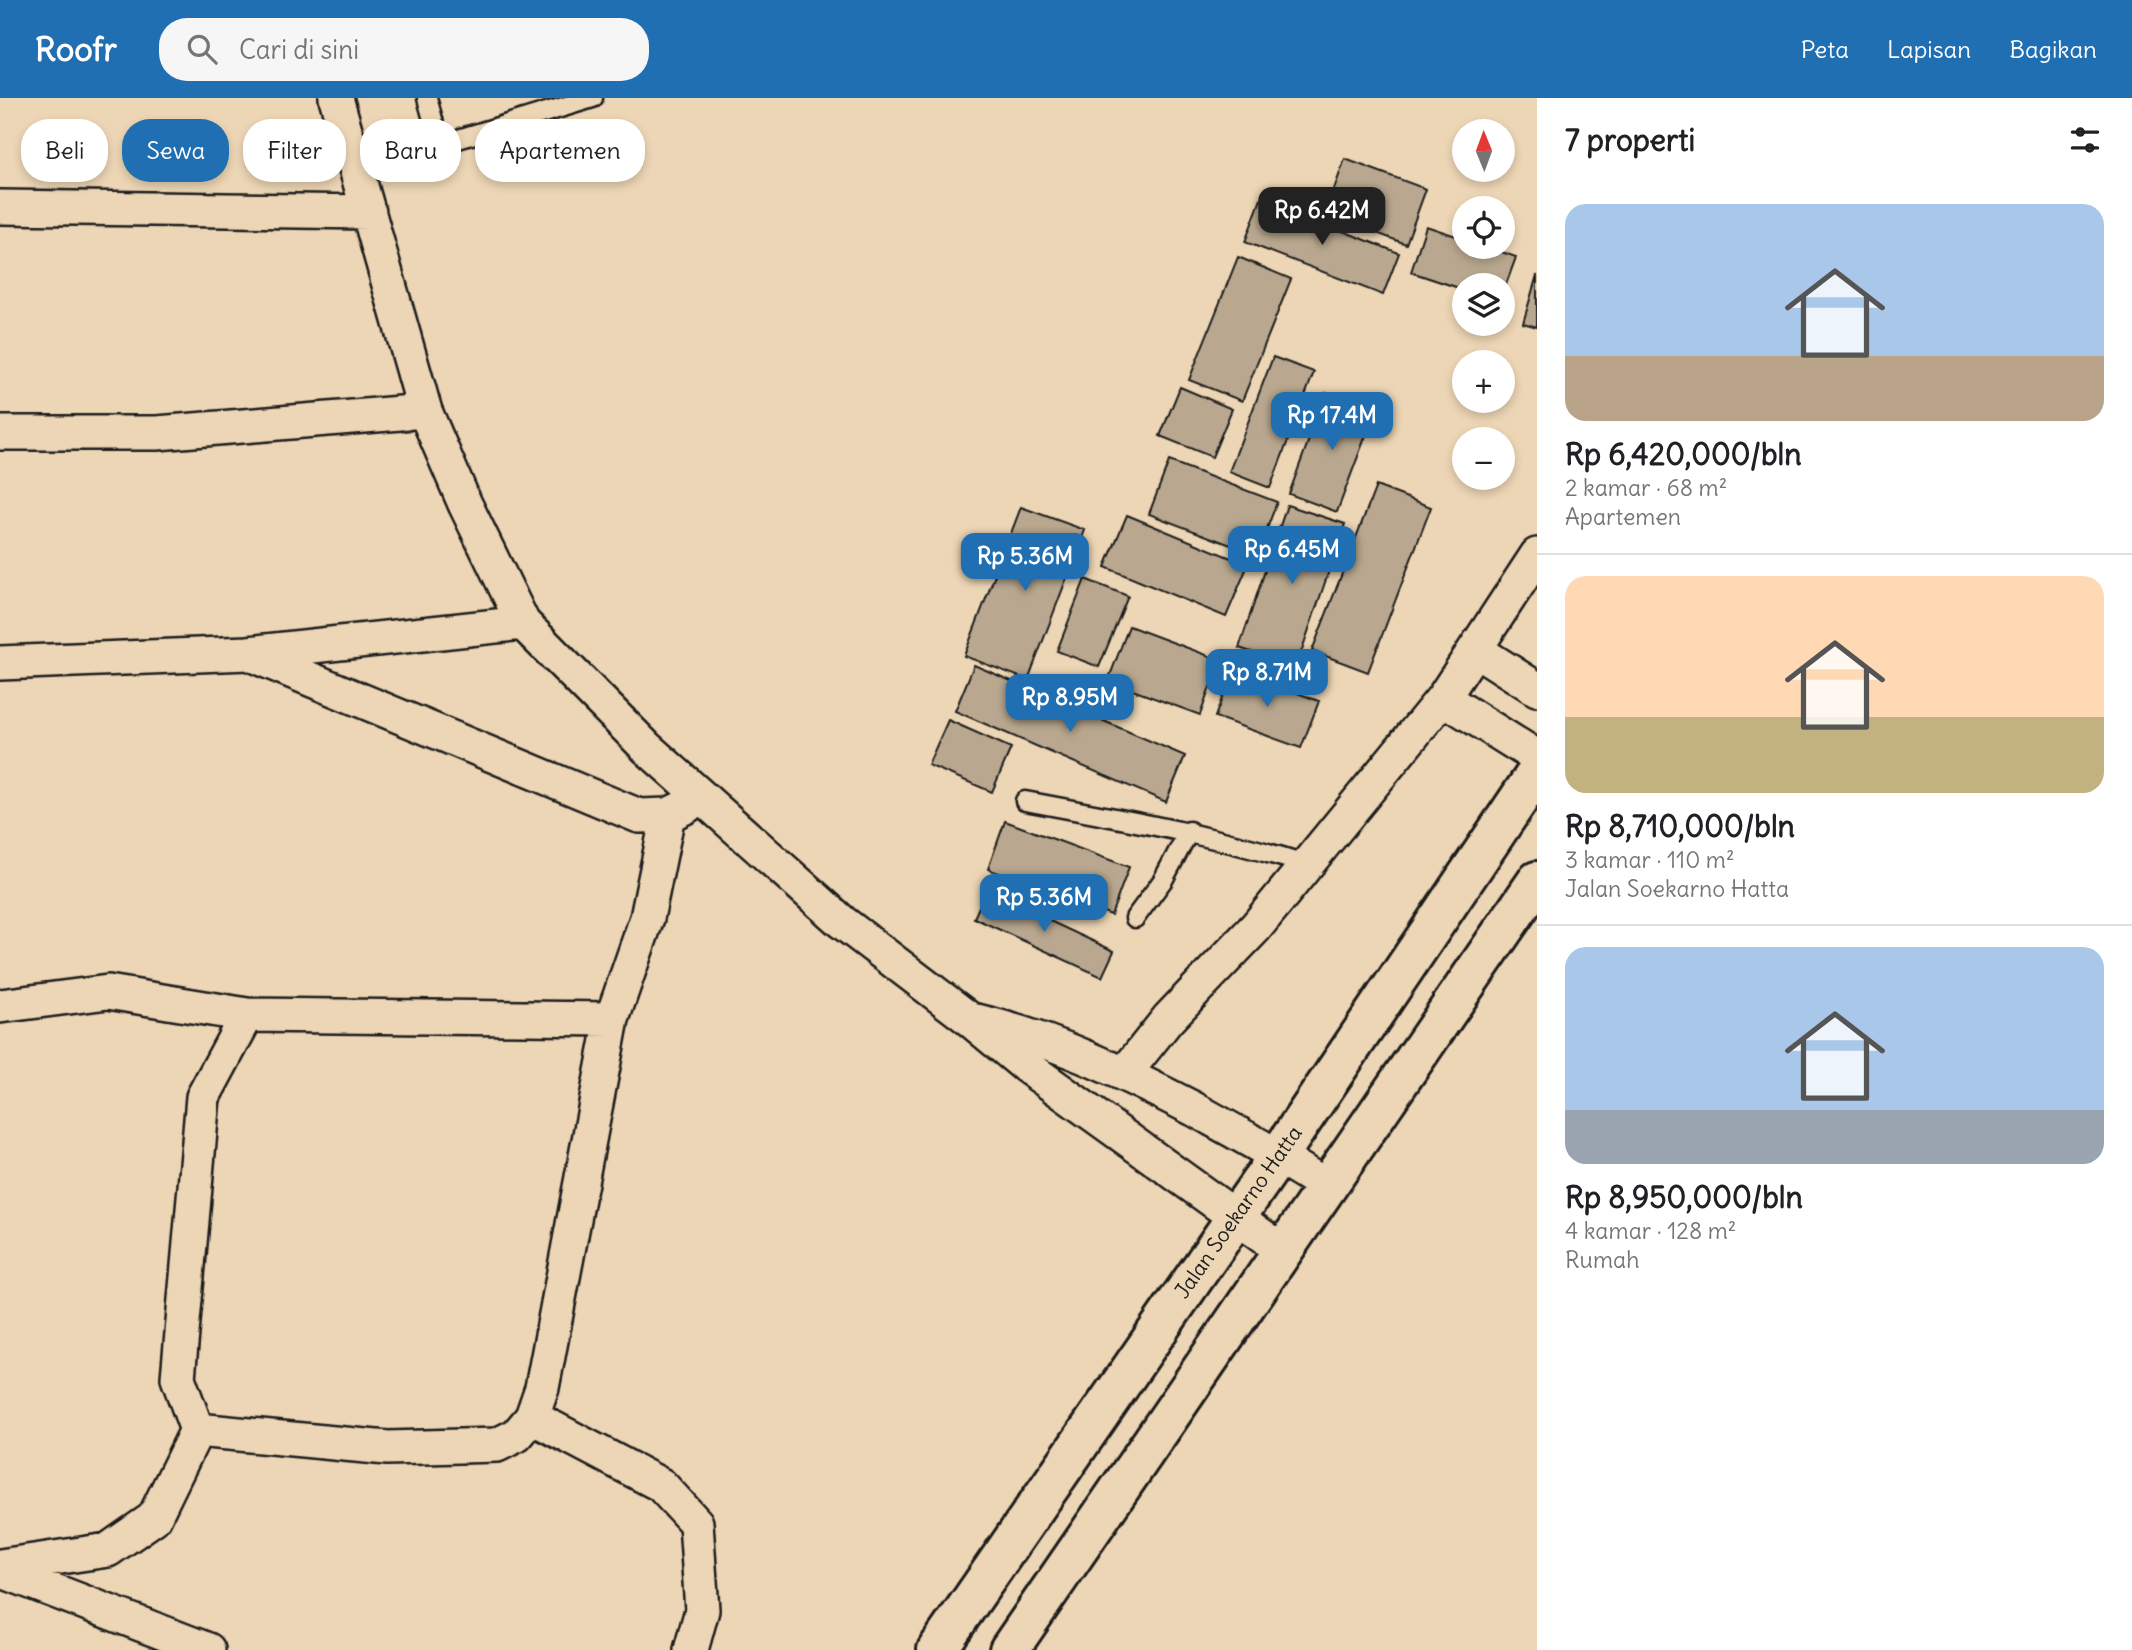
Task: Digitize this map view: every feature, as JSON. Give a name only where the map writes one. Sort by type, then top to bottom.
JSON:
[{"type":"highway","name":"Jalan Soekarno Hatta","points":[[937,1650],[1279,1155],[1537,772]]},
{"type":"highway","points":[[1009,1650],[1537,881]]},
{"type":"street","points":[[336,98],[425,411],[523,624],[647,748],[842,922],[1026,1066],[1283,1251]]},
{"type":"street","points":[[0,207],[369,212]]},
{"type":"street","points":[[0,433],[157,433],[425,411]]},
{"type":"street","points":[[1125,1073],[1168,1019],[1256,927],[1443,698],[1537,555]]},
{"type":"street","points":[[0,663],[248,653],[523,624]]},
{"type":"street","points":[[1476,650],[1537,689]]},
{"type":"street","points":[[248,653],[639,816],[668,815],[687,806],[698,795]]},
{"type":"street","points":[[1443,698],[1537,757]]},
{"type":"street","points":[[197,1430],[387,1448],[497,1445],[517,1435],[532,1417],[542,1388],[612,1019],[646,918],[668,815]]},
{"type":"street","points":[[0,1006],[108,992],[247,1016],[612,1019]]},
{"type":"street","points":[[0,1568],[108,1550],[154,1518],[197,1430],[178,1378],[203,1097],[247,1016]]},
{"type":"street","points":[[968,1018],[1021,1031],[1125,1073],[1279,1155],[1327,1187]]},
{"type":"street","points":[[532,1417],[661,1485],[695,1523],[702,1610],[691,1650]]},
{"type":"street","points":[[0,1568],[208,1650]]},
{"type":"lane","points":[[427,98],[433,119]]},
{"type":"lane","points":[[461,139],[593,98]]},
{"type":"lane","points":[[356,170],[360,169]]},
{"type":"lane","points":[[1025,801],[1189,831],[1308,865]]},
{"type":"lane","points":[[1135,918],[1163,880],[1189,831]]},
{"type":"building","points":[[1345,159],[1426,189],[1406,244],[1325,214]]},
{"type":"building","points":[[1261,199],[1399,253],[1383,295],[1245,242]]},
{"type":"building","points":[[1426,226],[1452,235],[1452,259],[1516,257],[1510,273],[1452,273],[1452,286],[1411,272]]},
{"type":"building","points":[[1238,257],[1291,279],[1242,401],[1189,380]]},
{"type":"building","points":[[1537,275],[1537,327],[1523,323]]},
{"type":"building","points":[[1273,357],[1314,372],[1270,488],[1229,472]]},
{"type":"building","points":[[1180,387],[1232,409],[1212,457],[1160,436]]},
{"type":"building","points":[[1326,393],[1375,411],[1337,512],[1289,494]]},
{"type":"building","points":[[1169,461],[1277,502],[1257,555],[1149,514]]},
{"type":"building","points":[[1376,486],[1431,507],[1368,672],[1312,651]]},
{"type":"building","points":[[1287,505],[1345,524],[1296,667],[1239,648]]},
{"type":"building","points":[[1021,507],[1085,530],[1028,680],[964,656]]},
{"type":"building","points":[[1127,515],[1248,565],[1226,617],[1105,567]]},
{"type":"building","points":[[1085,579],[1128,596],[1099,667],[1057,651]]},
{"type":"building","points":[[1129,626],[1220,660],[1200,715],[1108,681]]},
{"type":"building","points":[[974,665],[1185,756],[1166,802],[955,711]]},
{"type":"building","points":[[1233,669],[1319,701],[1301,748],[1215,717]]},
{"type":"building","points":[[948,720],[1011,748],[992,792],[928,765]]},
{"type":"building","points":[[1005,821],[1129,867],[1111,915],[988,869]]},
{"type":"building","points":[[986,891],[1114,951],[1102,977],[974,918]]}]
